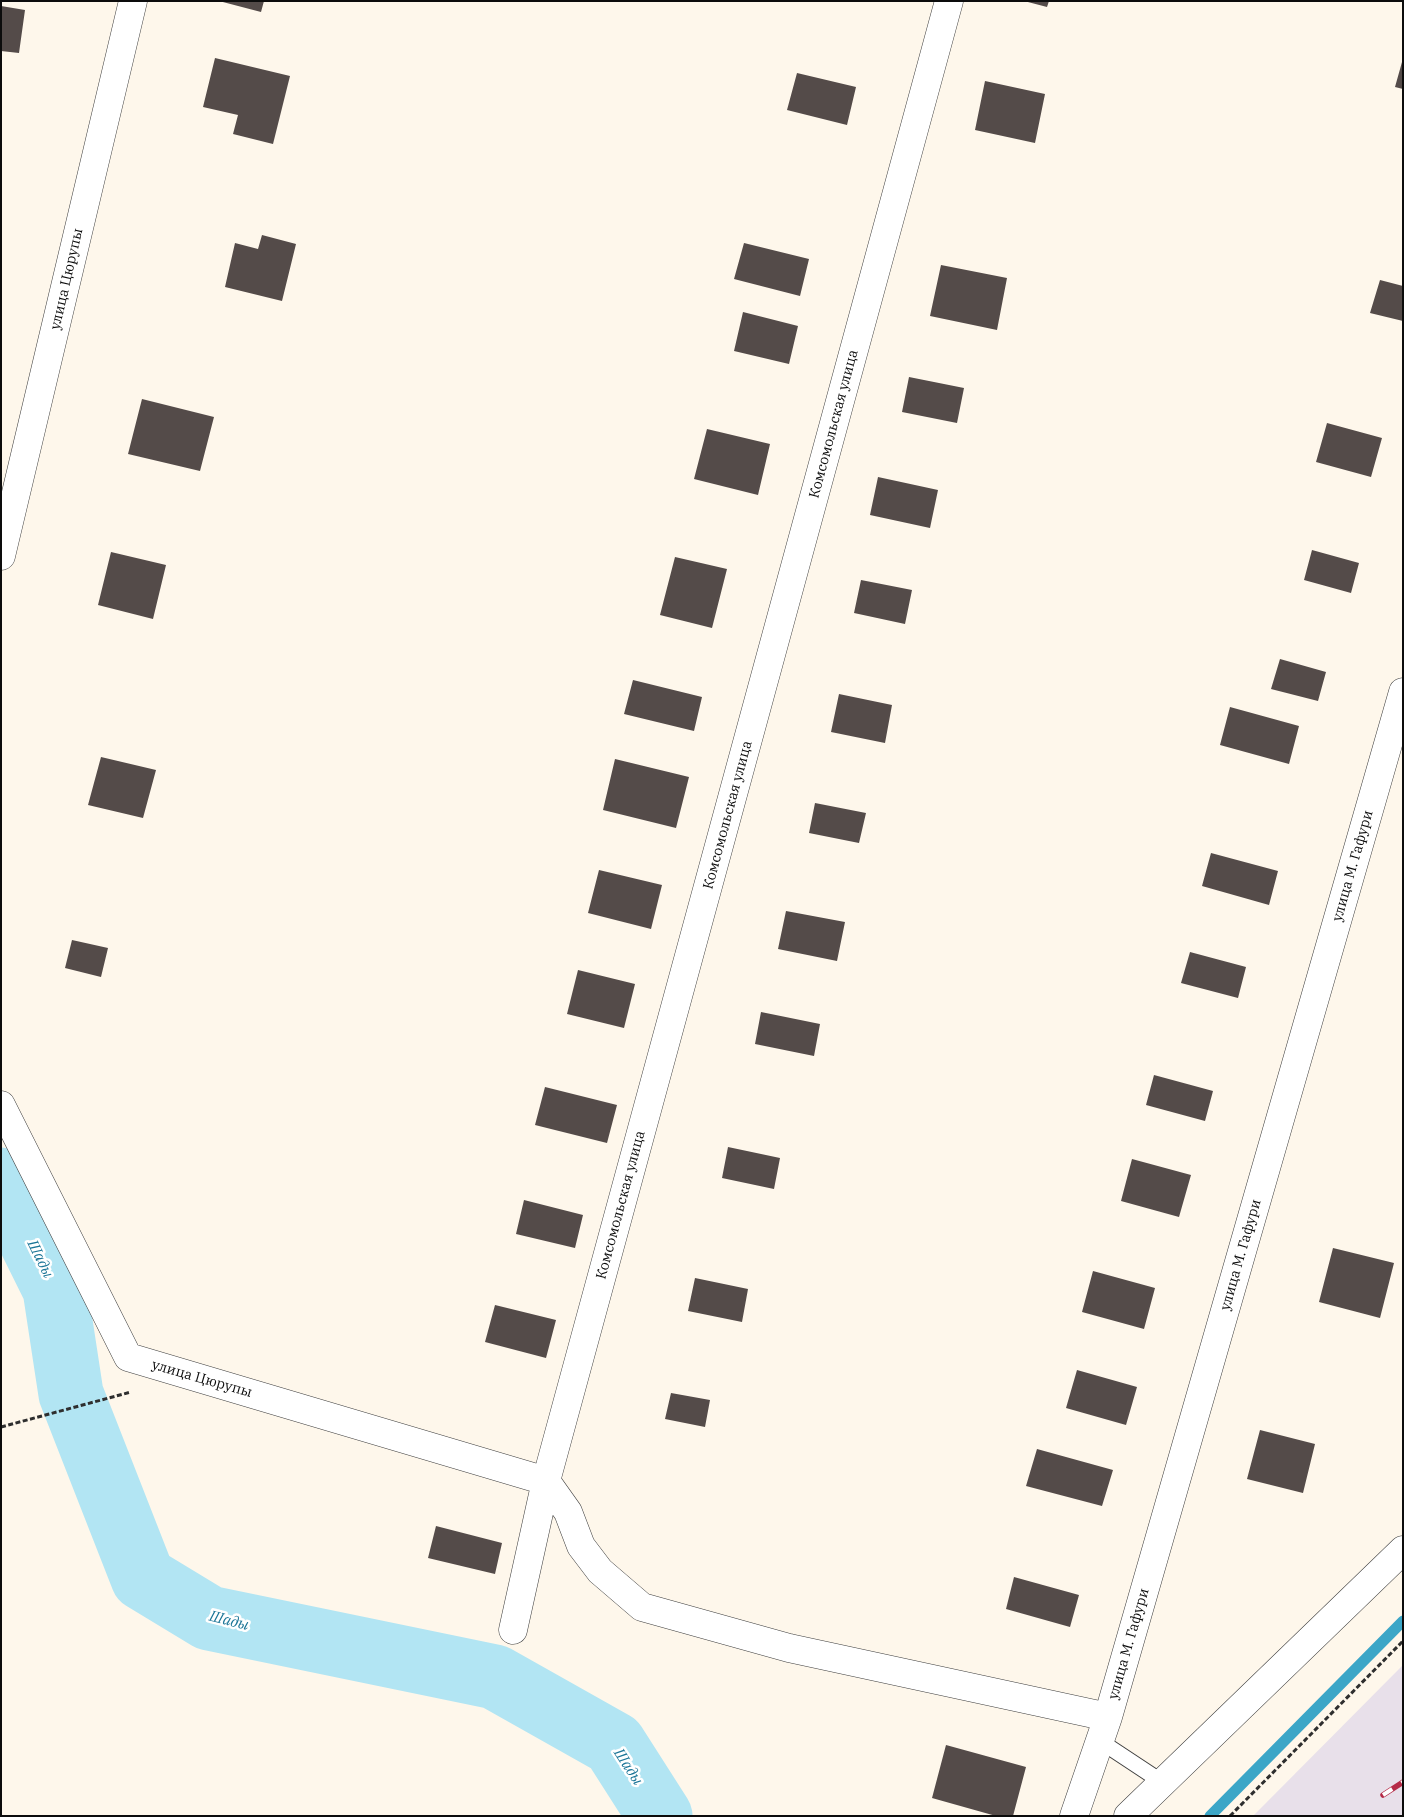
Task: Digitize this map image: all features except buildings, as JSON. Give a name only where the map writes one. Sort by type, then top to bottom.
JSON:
[{"type":"street","name":"улица Цюрупы","points":[[1,556],[133,1]]},
{"type":"street","name":"Комсомольская улица","points":[[513,1630],[546,1481],[948,1]]},
{"type":"street","name":"улица М. Гафури","points":[[1074,1816],[1104,1729],[1403,692]]},
{"type":"street","name":"улица Цюрупы","points":[[1,1105],[128,1358],[546,1481]]},
{"type":"street","points":[[546,1481],[568,1512],[581,1546],[600,1571],[642,1607],[789,1648],[1104,1729]]},
{"type":"street","points":[[1128,1816],[1403,1550]]},
{"type":"lane","points":[[1104,1729],[1162,1782]]},
{"type":"path","points":[[1,1427],[128,1395]]},
{"type":"path","points":[[1230,1816],[1403,1641]]},
{"type":"shaded area","points":[[1403,1665],[1403,1816],[1253,1816]]},
{"type":"waterway","name":"Шады","points":[[1,1180],[55,1289],[71,1394],[143,1578],[209,1618],[495,1677],[614,1744],[660,1816]]},
{"type":"waterway","points":[[1210,1816],[1403,1621]]},
{"type":"railway","points":[[1383,1795],[1403,1782]]}]
